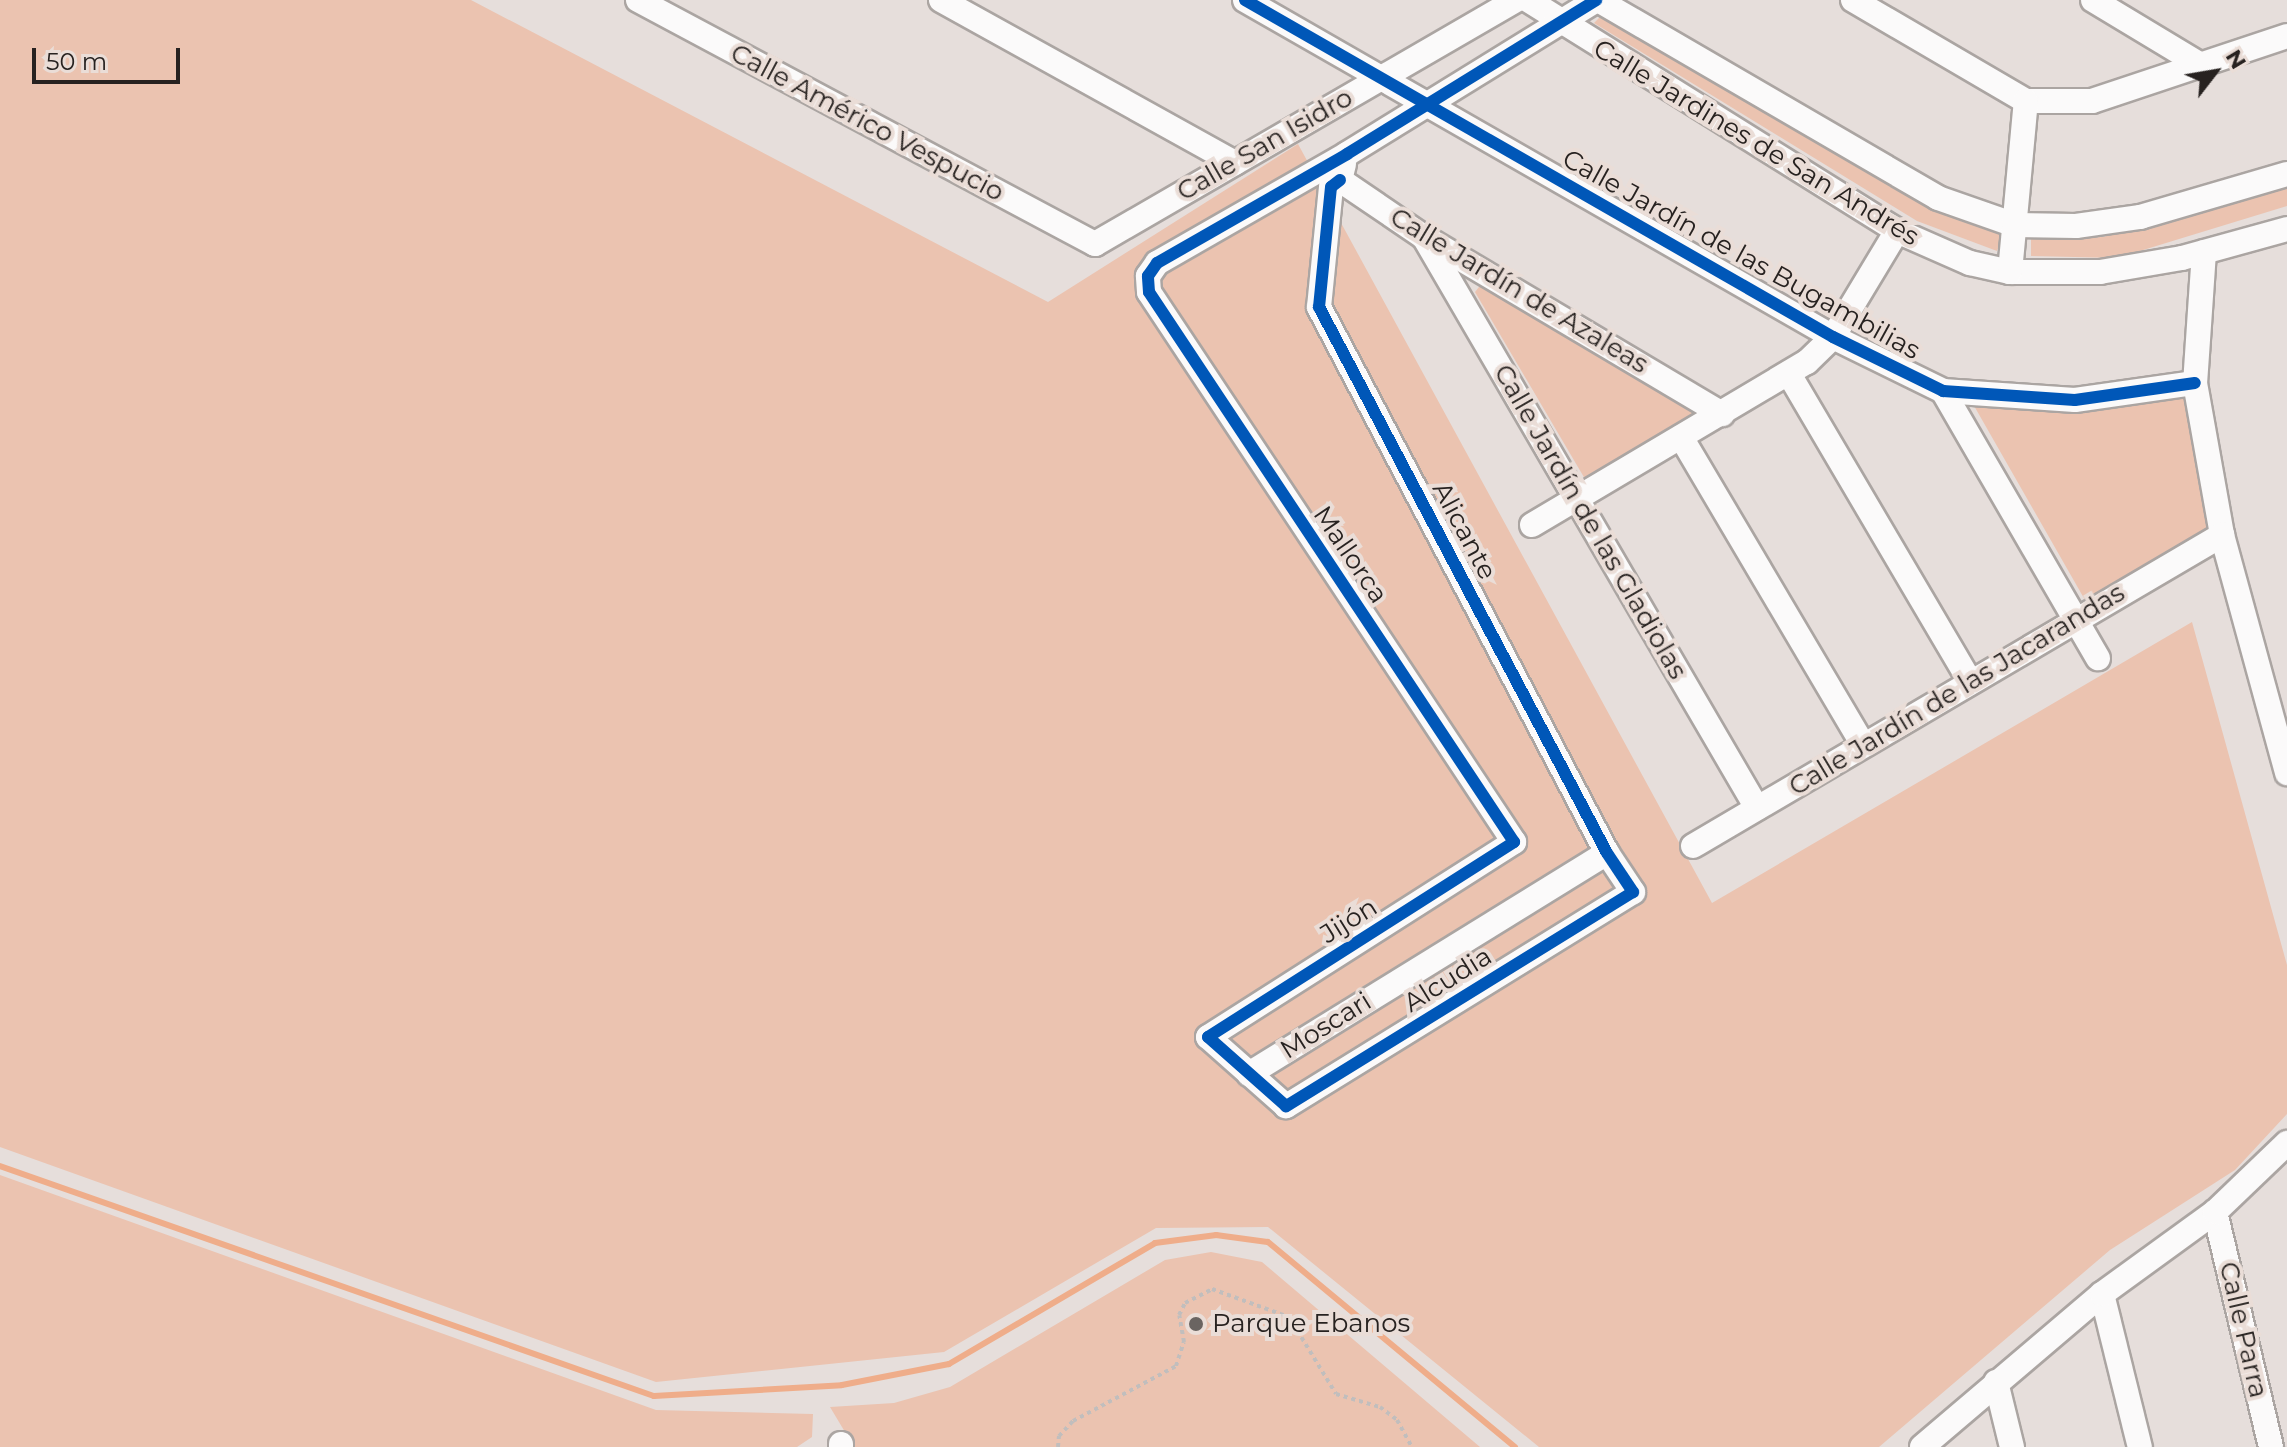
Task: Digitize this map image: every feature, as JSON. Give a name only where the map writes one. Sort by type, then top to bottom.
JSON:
[{"type":"street","name":"Calle Américo Vespucio","points":[[638,0],[1097,244]]},
{"type":"street","points":[[941,0],[1235,163]]},
{"type":"street","name":"Calle Jardín de las Bugambilias","points":[[1245,0],[1383,76],[1833,337],[1943,391],[2075,400],[2195,383]]},
{"type":"street","name":"Calle San Isidro","points":[[1097,244],[1516,0]]},
{"type":"street","name":"Calle Jardines de San Andrés","points":[[1528,0],[1557,23],[1897,231],[1970,263],[2010,272],[2100,272],[2204,252],[2287,229]]},
{"type":"street","points":[[1340,180],[1347,154],[1597,0]]},
{"type":"street","name":"Calle Jardines de San Andrés","points":[[1597,0],[1938,198],[2015,225],[2076,226],[2140,217],[2287,174]]},
{"type":"street","points":[[1853,0],[2026,101],[2092,101],[2287,36]]},
{"type":"street","points":[[2093,0],[2199,64]]},
{"type":"street","points":[[2010,272],[2026,101]]},
{"type":"street","name":"Mallorca","points":[[1347,154],[1157,263],[1148,276],[1149,292],[1514,842]]},
{"type":"street","name":"Calle Jardín de Azaleas","points":[[1340,180],[1424,237],[1722,414]]},
{"type":"street","name":"Alicante","points":[[1340,180],[1331,187],[1319,307],[1607,853],[1633,892]]},
{"type":"street","points":[[1532,525],[1789,374],[1833,337],[1897,231]]},
{"type":"street","name":"Calle Jardín de las Gladiolas","points":[[1424,237],[1757,808]]},
{"type":"street","points":[[2204,252],[2195,383],[2222,535],[2287,773]]},
{"type":"street","points":[[1789,374],[1970,681]]},
{"type":"street","points":[[1943,391],[2098,658]]},
{"type":"street","points":[[1681,437],[1863,745]]},
{"type":"street","name":"Calle Jardín de las Jacarandas","points":[[1693,846],[2075,618],[2222,535]]},
{"type":"street","name":"Jijón","points":[[1249,1074],[1208,1037],[1514,842]]},
{"type":"street","name":"Moscari","points":[[1249,1074],[1607,853]]},
{"type":"street","name":"Alcudia","points":[[1249,1074],[1286,1106],[1633,892]]},
{"type":"street","points":[[1922,1447],[2102,1294],[2215,1212],[2287,1143]]},
{"type":"street","name":"Calle Parra","points":[[2215,1212],[2271,1447]]},
{"type":"street","points":[[2102,1294],[2140,1447]]},
{"type":"street","points":[[1996,1382],[2012,1447]]},
{"type":"path","points":[[1058,1447],[1059,1436],[1073,1421],[1176,1366],[1184,1342],[1179,1315],[1185,1303],[1212,1289],[1289,1317],[1336,1394],[1380,1407],[1397,1420],[1412,1447]]},
{"type":"shaded area","points":[[0,0],[471,0],[1048,302],[1298,144],[1712,903],[2192,622],[2287,965],[2287,1114],[2235,1170],[2110,1250],[1879,1447],[1539,1447],[1268,1227],[1156,1228],[944,1352],[656,1382],[0,1147]]},
{"type":"shaded area","points":[[1607,10],[2004,232],[1997,251],[1917,221],[1594,23]]},
{"type":"shaded area","points":[[2287,184],[2287,206],[2117,258],[2031,256],[2031,239],[2103,237]]},
{"type":"shaded area","points":[[1483,282],[1701,411],[1585,479],[1475,292]]},
{"type":"shaded area","points":[[2184,394],[2210,531],[2085,600],[1973,404],[2100,407]]},
{"type":"shaded area","points":[[0,1175],[656,1410],[813,1414],[812,1437],[797,1447],[0,1447]]},
{"type":"shaded area","name":"Parque Ebanos","points":[[1211,1252],[1262,1262],[1480,1447],[854,1447],[830,1407],[894,1403],[950,1387],[1165,1260]]},
{"type":"waterway","points":[[0,1166],[654,1396],[842,1385],[949,1364],[1155,1243],[1216,1235],[1268,1242],[1515,1447]]},
{"type":"cycle path","points":[[1245,0],[1833,337],[1943,391],[2075,400],[2195,383]]},
{"type":"cycle path","points":[[1340,180],[1331,187],[1319,307],[1607,853],[1633,892],[1286,1106],[1208,1037],[1514,842],[1149,292],[1148,276],[1157,263],[1347,154],[1596,0]]},
{"type":"place","name":"Parque Ebanos","points":[[1196,1324]]}]
